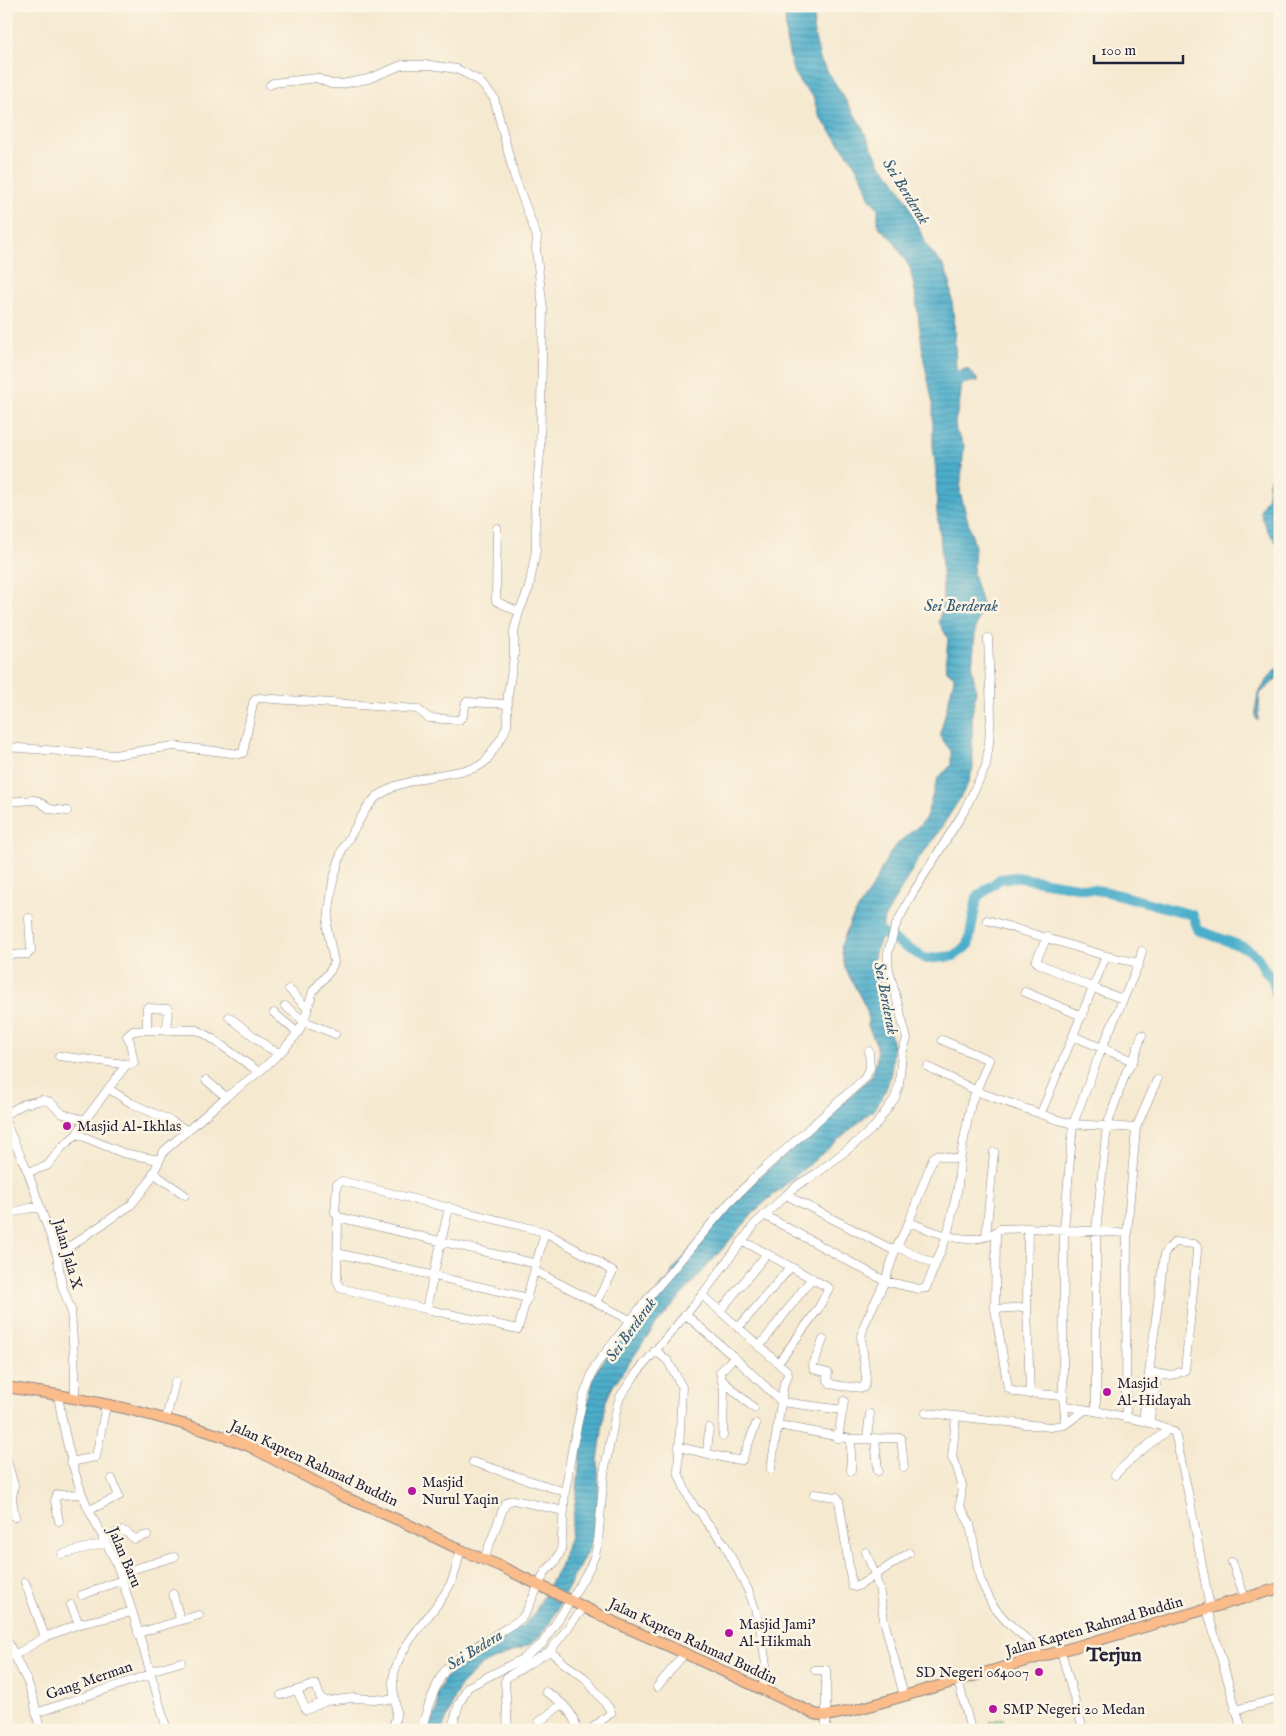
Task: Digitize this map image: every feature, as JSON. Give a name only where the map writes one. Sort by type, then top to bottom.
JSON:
[{"type":"main road","name":"Jalan Kapten Rahmad Buddin","points":[[6,1387],[106,1405],[166,1419],[222,1436],[269,1456],[331,1490],[484,1559],[815,1714],[826,1716],[837,1715],[1280,1588]]},
{"type":"street","points":[[57,1255],[131,1205],[154,1173],[164,1151],[226,1097],[259,1072],[298,1033],[304,1021],[313,991],[330,971],[334,962],[327,928],[333,881],[342,850],[366,809],[376,797],[395,786],[423,778],[471,769],[486,761],[507,726],[514,656],[514,632],[519,612],[529,588],[536,550],[535,506],[540,454],[543,309],[536,249],[537,237],[513,170],[494,98],[478,80],[457,70],[426,65],[402,65],[368,80],[342,84],[331,84],[317,78],[273,83],[270,85]]},
{"type":"street","points":[[497,528],[496,601],[519,612]]},
{"type":"street","points":[[451,1730],[459,1704],[468,1687],[533,1652],[542,1644],[567,1599],[595,1555],[598,1542],[604,1473],[620,1397],[655,1350],[702,1295],[764,1214],[799,1184],[816,1174],[861,1139],[875,1126],[895,1098],[899,1085],[902,1053],[907,1039],[888,966],[888,953],[895,927],[911,896],[963,813],[986,766],[990,743],[991,713],[988,638]]},
{"type":"street","points":[[6,747],[114,755],[173,746],[240,754],[243,753],[253,703],[259,698],[417,709],[429,718],[459,720],[463,716],[466,702],[508,704]]},
{"type":"street","points":[[6,802],[33,800],[50,809],[67,811]]},
{"type":"street","points":[[6,955],[28,954],[31,951],[29,918]]},
{"type":"street","points":[[987,920],[1106,956],[1139,963]]},
{"type":"street","points":[[1047,937],[1036,961],[1038,964],[1123,999]]},
{"type":"street","points":[[1064,1425],[1066,1406],[1063,1402],[1064,1230],[1074,1124],[1102,1048],[1139,963],[1142,951]]},
{"type":"street","points":[[1040,1113],[1106,956]]},
{"type":"street","points":[[288,989],[307,1008]]},
{"type":"street","points":[[1025,992],[1082,1016]]},
{"type":"street","points":[[146,1030],[148,1005],[168,1009],[167,1031]]},
{"type":"street","points":[[285,1006],[304,1021],[335,1034]]},
{"type":"street","points":[[274,1013],[298,1033]]},
{"type":"street","points":[[229,1017],[269,1048],[279,1053]]},
{"type":"street","points":[[59,1056],[116,1062],[126,1065],[132,1064],[134,1061],[127,1036],[133,1031],[195,1030],[201,1032],[259,1072]]},
{"type":"street","points":[[1096,1412],[1096,1231],[1107,1126],[1126,1072],[1133,1061],[1142,1035]]},
{"type":"street","points":[[1073,1036],[1133,1061]]},
{"type":"street","points":[[764,1214],[885,1281],[925,1289],[947,1236],[958,1186],[960,1160],[971,1103],[989,1061],[989,1058],[942,1040]]},
{"type":"street","points":[[422,1730],[429,1704],[446,1669],[458,1658],[521,1619],[542,1586],[545,1572],[562,1551],[565,1492],[572,1450],[583,1398],[595,1366],[630,1320],[728,1204],[756,1176],[864,1079],[870,1068],[869,1051]]},
{"type":"street","points":[[28,1172],[47,1166],[77,1134],[85,1120],[126,1065]]},
{"type":"street","points":[[928,1067],[981,1093],[1055,1119],[1074,1124],[1136,1128]]},
{"type":"street","points":[[206,1080],[226,1097]]},
{"type":"street","points":[[1126,1418],[1127,1233],[1136,1128],[1156,1080]]},
{"type":"street","points":[[109,1089],[131,1103],[188,1131]]},
{"type":"street","points":[[6,1114],[24,1104],[42,1100],[50,1102],[63,1114],[85,1120]]},
{"type":"street","name":"Jalan Jala X","points":[[6,1124],[28,1172],[57,1255],[62,1286],[71,1310],[75,1373],[74,1398]]},
{"type":"street","points":[[77,1134],[123,1153],[158,1161]]},
{"type":"street","points":[[6,1146],[14,1143]]},
{"type":"street","points":[[986,1236],[994,1152]]},
{"type":"street","points":[[823,1340],[813,1368],[828,1373],[827,1380],[831,1384],[862,1388],[865,1385],[866,1378],[861,1336],[865,1323],[885,1281],[934,1156],[960,1160]]},
{"type":"street","points":[[154,1173],[185,1195]]},
{"type":"street","points":[[546,1232],[519,1329],[517,1330],[340,1288],[337,1280],[338,1217],[335,1212],[337,1184],[342,1182],[546,1232],[613,1272],[596,1302]]},
{"type":"street","points":[[786,1195],[896,1249],[935,1264]]},
{"type":"street","points":[[426,1309],[449,1207]]},
{"type":"street","points":[[6,1214],[30,1208],[40,1208]]},
{"type":"street","points":[[338,1217],[441,1241],[536,1268],[630,1320]]},
{"type":"street","points":[[909,1222],[947,1236],[978,1239],[996,1233],[1000,1229],[1028,1228],[1127,1233]]},
{"type":"street","points":[[1028,1228],[1027,1307],[1030,1394]]},
{"type":"street","points":[[996,1233],[995,1309],[1008,1388],[1011,1391],[1030,1394],[1063,1396]]},
{"type":"street","points":[[741,1242],[753,1246],[766,1255],[812,1278],[828,1287],[829,1290],[818,1309],[778,1362]]},
{"type":"street","points":[[1146,1422],[1151,1388],[1150,1372],[1164,1256],[1175,1242],[1194,1244],[1197,1247],[1197,1252],[1185,1370],[1171,1376],[1150,1372]]},
{"type":"street","points":[[337,1253],[528,1298]]},
{"type":"street","points":[[720,1310],[766,1255]]},
{"type":"street","points":[[738,1328],[790,1268]]},
{"type":"street","points":[[759,1347],[812,1278]]},
{"type":"street","points":[[702,1295],[785,1368],[788,1375],[784,1383],[771,1469]]},
{"type":"street","points":[[995,1309],[1027,1307]]},
{"type":"street","points":[[685,1314],[782,1402],[843,1410]]},
{"type":"street","points":[[655,1350],[668,1361],[682,1386],[678,1472],[686,1494],[695,1508],[724,1542],[755,1609],[761,1632],[767,1675],[761,1689]]},
{"type":"street","points":[[723,1436],[724,1420],[720,1372],[734,1357]]},
{"type":"street","points":[[1151,1388],[1158,1374]]},
{"type":"street","points":[[722,1380],[754,1408]]},
{"type":"street","points":[[166,1419],[175,1382]]},
{"type":"street","name":"Jalan Baru","points":[[58,1395],[72,1462],[82,1494],[121,1576],[167,1730]]},
{"type":"street","points":[[838,1438],[844,1401]]},
{"type":"street","points":[[72,1462],[96,1457],[106,1405]]},
{"type":"street","points":[[1066,1406],[1146,1422],[1169,1429],[1177,1437],[1208,1609],[1242,1730]]},
{"type":"street","points":[[926,1413],[1050,1427],[1064,1425],[1086,1410]]},
{"type":"street","points":[[870,1414],[871,1438],[878,1471]]},
{"type":"street","points":[[956,1416],[952,1458],[957,1467],[962,1485],[960,1506],[970,1524],[980,1579],[993,1606],[1006,1621],[1032,1643],[1040,1657]]},
{"type":"street","points":[[679,1447],[733,1459],[743,1459],[756,1424]]},
{"type":"street","points":[[778,1425],[838,1438],[901,1438],[904,1467]]},
{"type":"street","points":[[707,1453],[709,1428]]},
{"type":"street","points":[[1115,1475],[1142,1449],[1150,1445],[1169,1429]]},
{"type":"street","points":[[850,1439],[851,1471]]},
{"type":"street","points":[[7,1460],[14,1485],[10,1496],[15,1517]]},
{"type":"street","points":[[473,1462],[565,1492]]},
{"type":"street","points":[[89,1510],[119,1496],[112,1479]]},
{"type":"street","points":[[59,1521],[54,1500],[57,1495],[82,1494]]},
{"type":"street","points":[[814,1494],[834,1495],[839,1500],[852,1586],[855,1588],[909,1553]]},
{"type":"street","points":[[484,1559],[505,1504],[509,1501],[514,1500],[564,1512]]},
{"type":"street","points":[[62,1554],[104,1541],[122,1531],[134,1539],[147,1535]]},
{"type":"street","points":[[384,1730],[395,1725],[398,1712],[392,1683],[402,1651],[452,1581],[461,1550]]},
{"type":"street","points":[[866,1552],[871,1570],[879,1587],[884,1620],[904,1696]]},
{"type":"street","points":[[82,1596],[121,1576],[174,1557]]},
{"type":"street","points":[[1232,1562],[1245,1598]]},
{"type":"street","points":[[25,1582],[45,1637]]},
{"type":"street","points":[[173,1594],[180,1619]]},
{"type":"street","points":[[70,1605],[79,1624]]},
{"type":"street","points":[[508,1730],[505,1681],[507,1677],[550,1651],[584,1607]]},
{"type":"street","points":[[14,1656],[45,1637],[79,1624],[131,1612]]},
{"type":"street","points":[[138,1633],[198,1614]]},
{"type":"street","points":[[6,1638],[28,1683],[40,1730]]},
{"type":"street","points":[[550,1651],[585,1678],[609,1708],[611,1713],[590,1730]]},
{"type":"street","points":[[1061,1651],[1083,1730]]},
{"type":"street","points":[[656,1687],[685,1653]]},
{"type":"street","name":"Gang Merman","points":[[36,1712],[181,1662]]},
{"type":"street","points":[[815,1670],[826,1670],[826,1730]]},
{"type":"street","points":[[958,1680],[971,1730]]},
{"type":"street","points":[[281,1695],[314,1685],[320,1697],[326,1701]]},
{"type":"street","points":[[297,1690],[306,1710],[326,1701],[353,1698],[394,1700]]},
{"type":"street","points":[[546,1692],[562,1704],[576,1723],[577,1730]]},
{"type":"street","points":[[1235,1710],[1280,1698]]},
{"type":"street","points":[[539,1722],[562,1704]]},
{"type":"street","points":[[713,1730],[721,1728],[720,1730]]},
{"type":"green space","points":[[1003,1718],[1006,1730],[991,1730],[989,1722]]},
{"type":"water","name":"Sei Berderak","points":[[785,6],[816,6],[813,29],[820,59],[861,125],[880,164],[893,178],[907,201],[926,245],[945,268],[950,283],[956,368],[958,372],[968,369],[977,379],[977,381],[962,384],[955,421],[956,431],[964,445],[960,492],[975,547],[973,573],[982,605],[976,625],[972,668],[976,690],[972,715],[973,768],[959,800],[932,842],[919,858],[883,921],[883,933],[875,952],[874,960],[893,1046],[889,1081],[878,1104],[758,1208],[655,1326],[613,1386],[606,1401],[598,1462],[599,1498],[594,1532],[590,1546],[552,1619],[533,1643],[482,1665],[460,1686],[442,1730],[428,1730],[437,1710],[437,1694],[444,1680],[466,1653],[498,1641],[512,1630],[521,1627],[534,1614],[560,1567],[570,1536],[577,1490],[583,1423],[595,1372],[662,1285],[669,1280],[672,1271],[720,1215],[872,1076],[877,1059],[877,1046],[868,1026],[868,1015],[865,1006],[845,968],[841,946],[850,922],[874,884],[888,856],[900,841],[920,825],[926,817],[938,777],[951,765],[951,751],[940,734],[954,676],[947,670],[948,639],[939,622],[943,597],[933,446],[933,404],[924,361],[915,291],[910,268],[893,240],[878,226],[878,208],[869,197],[863,179],[852,160],[819,116],[813,97],[801,84],[793,71],[786,40]]},
{"type":"water","points":[[1280,455],[1280,477],[1274,497],[1272,517],[1275,526],[1280,526],[1280,547],[1269,533],[1262,519],[1261,508],[1268,496],[1269,482]]},
{"type":"water","points":[[1280,666],[1276,679],[1260,694],[1258,721],[1256,719],[1256,712],[1258,697],[1271,675]]},
{"type":"waterway","points":[[871,926],[926,959],[954,956],[968,946],[977,897],[1000,879],[1015,877],[1108,892],[1193,915],[1198,930],[1246,948],[1257,956],[1273,980],[1280,1010]]},
{"type":"place","name":"Masjid Al-Ikhlas","points":[[67,1126]]},
{"type":"place","name":"Masjid Al-Hidayah","points":[[1107,1392]]},
{"type":"place","name":"Masjid Nurul Yaqin","points":[[412,1491]]},
{"type":"place","name":"Masjid Jami' Al-Hikmah","points":[[729,1633]]},
{"type":"place","name":"SD Negeri 064007","points":[[1039,1672]]},
{"type":"place","name":"SMP Negeri 20 Medan","points":[[993,1709]]},
{"type":"district","name":"Terjun","points":[[1114,1654]]},
{"type":"water label","name":"Sei Bedera","points":[[474,1649]]}]
